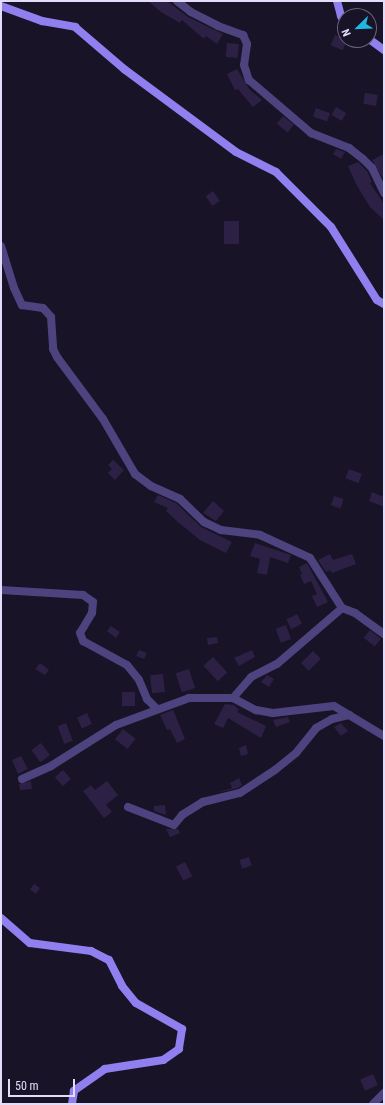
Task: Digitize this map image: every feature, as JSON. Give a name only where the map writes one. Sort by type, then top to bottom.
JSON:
[{"type":"street","points":[[177,1],[191,12],[218,26],[243,35],[247,44],[244,65],[249,80],[311,133],[349,148],[363,159],[372,168],[384,193]]},
{"type":"street","points":[[1,6],[42,21],[75,27],[124,69],[236,152],[276,172],[331,227],[377,300],[384,304]]},
{"type":"street","points":[[1,246],[14,288],[22,305],[43,308],[51,318],[53,349],[57,357],[103,419],[134,474],[151,486],[180,499],[204,522],[221,530],[260,535],[310,558],[342,608],[355,613],[384,634]]},
{"type":"street","points":[[1,590],[83,595],[93,602],[92,613],[80,633],[83,641],[127,665],[138,680],[147,699],[157,709]]},
{"type":"street","points":[[233,698],[251,677],[277,664],[342,608]]},
{"type":"street","points":[[22,780],[51,766],[116,725],[189,698],[233,698],[256,710],[273,713],[334,706],[384,736]]},
{"type":"street","points":[[128,807],[174,825],[182,815],[203,802],[240,793],[275,770],[296,753],[316,728],[332,719],[350,715]]},
{"type":"street","points":[[1,918],[30,943],[91,952],[109,960],[122,986],[136,1004],[182,1029],[179,1049],[163,1060],[105,1069],[74,1091],[72,1104]]},
{"type":"street","points":[[373,1104],[384,1093]]},
{"type":"building","points":[[148,1],[167,1],[188,17],[223,34],[217,44],[206,36],[204,39],[182,20],[180,23],[161,12]]},
{"type":"building","points":[[335,35],[337,36],[337,48],[331,45]]},
{"type":"building","points":[[227,43],[239,44],[238,58],[226,57]]},
{"type":"building","points":[[237,69],[250,90],[262,100],[253,107],[238,89],[235,90],[227,74]]},
{"type":"building","points":[[365,93],[378,95],[376,106],[363,104]]},
{"type":"building","points":[[336,107],[346,113],[342,121],[331,115]]},
{"type":"building","points":[[316,108],[330,113],[327,122],[313,116]]},
{"type":"building","points":[[283,116],[294,125],[288,133],[277,124]]},
{"type":"building","points":[[336,149],[345,152],[341,159],[333,154]]},
{"type":"building","points":[[384,154],[384,176],[382,177],[372,160]]},
{"type":"building","points":[[358,162],[367,171],[372,182],[370,183],[384,204],[384,220],[370,207],[356,184],[348,166]]},
{"type":"building","points":[[213,191],[220,201],[213,206],[206,196]]},
{"type":"building","points":[[224,221],[239,221],[239,244],[224,244]]},
{"type":"building","points":[[113,460],[124,470],[115,480],[108,473],[112,469],[108,465]]},
{"type":"building","points":[[349,469],[362,474],[358,483],[345,478]]},
{"type":"building","points":[[372,492],[384,497],[384,507],[369,501]]},
{"type":"building","points":[[158,495],[176,503],[201,527],[232,542],[226,553],[200,540],[166,511],[168,508],[154,502]]},
{"type":"building","points":[[334,496],[344,499],[341,508],[331,506]]},
{"type":"building","points":[[213,501],[224,511],[216,521],[203,513]]},
{"type":"building","points":[[255,543],[291,555],[288,563],[270,557],[267,575],[257,573],[260,559],[250,556]]},
{"type":"building","points":[[330,554],[333,560],[352,554],[356,564],[332,573],[330,570],[326,572],[318,560]]},
{"type":"building","points":[[307,563],[328,602],[317,607],[312,596],[317,594],[311,581],[304,584],[300,575],[302,574],[299,567]]},
{"type":"building","points":[[297,614],[302,624],[291,629],[286,619]]},
{"type":"building","points":[[286,625],[291,639],[281,643],[276,629]]},
{"type":"building","points":[[111,626],[120,632],[116,638],[107,631]]},
{"type":"building","points":[[370,630],[381,639],[375,647],[364,638]]},
{"type":"building","points":[[217,637],[218,643],[208,645],[207,638]]},
{"type":"building","points":[[139,650],[147,653],[144,659],[136,656]]},
{"type":"building","points":[[252,650],[255,657],[239,666],[234,658]]},
{"type":"building","points":[[313,651],[321,659],[309,671],[301,663]]},
{"type":"building","points":[[213,657],[227,672],[218,681],[203,666]]},
{"type":"building","points":[[40,663],[49,670],[45,675],[35,669]]},
{"type":"building","points":[[189,669],[195,688],[182,692],[176,673]]},
{"type":"building","points":[[163,674],[165,692],[152,693],[150,675]]},
{"type":"building","points":[[267,675],[274,679],[269,687],[261,682]]},
{"type":"building","points":[[122,692],[135,692],[135,706],[122,706]]},
{"type":"building","points":[[225,704],[234,705],[239,710],[237,712],[266,726],[261,738],[228,718],[223,728],[214,724]]},
{"type":"building","points":[[173,710],[185,739],[177,743],[170,729],[167,730],[160,715]]},
{"type":"building","points":[[87,713],[92,724],[82,728],[77,717]]},
{"type":"building","points":[[288,717],[290,722],[276,727],[273,720]]},
{"type":"building","points":[[66,723],[73,741],[64,744],[58,726]]},
{"type":"building","points":[[341,723],[348,731],[341,736],[334,727]]},
{"type":"building","points":[[123,729],[136,739],[128,749],[115,739]]},
{"type":"building","points":[[41,743],[50,755],[40,762],[31,750]]},
{"type":"building","points":[[246,745],[248,754],[241,756],[239,748]]},
{"type":"building","points":[[21,756],[28,769],[18,774],[12,760]]},
{"type":"building","points":[[63,770],[71,779],[63,786],[55,777]]},
{"type":"building","points":[[239,778],[242,785],[238,788],[216,793],[232,788],[230,783]]},
{"type":"building","points":[[31,781],[32,789],[20,790],[19,784]]},
{"type":"building","points":[[107,781],[118,795],[106,805],[112,812],[104,818],[83,791],[91,785],[95,790]]},
{"type":"building","points":[[165,805],[166,815],[154,811],[154,806]]},
{"type":"building","points":[[166,829],[178,829],[180,833],[170,837]]},
{"type":"building","points":[[249,857],[252,866],[242,869],[239,860]]},
{"type":"building","points":[[185,862],[192,876],[183,881],[176,867]]},
{"type":"building","points":[[34,884],[40,888],[36,894],[30,890]]},
{"type":"building","points":[[373,1074],[378,1085],[365,1091],[360,1080]]}]
